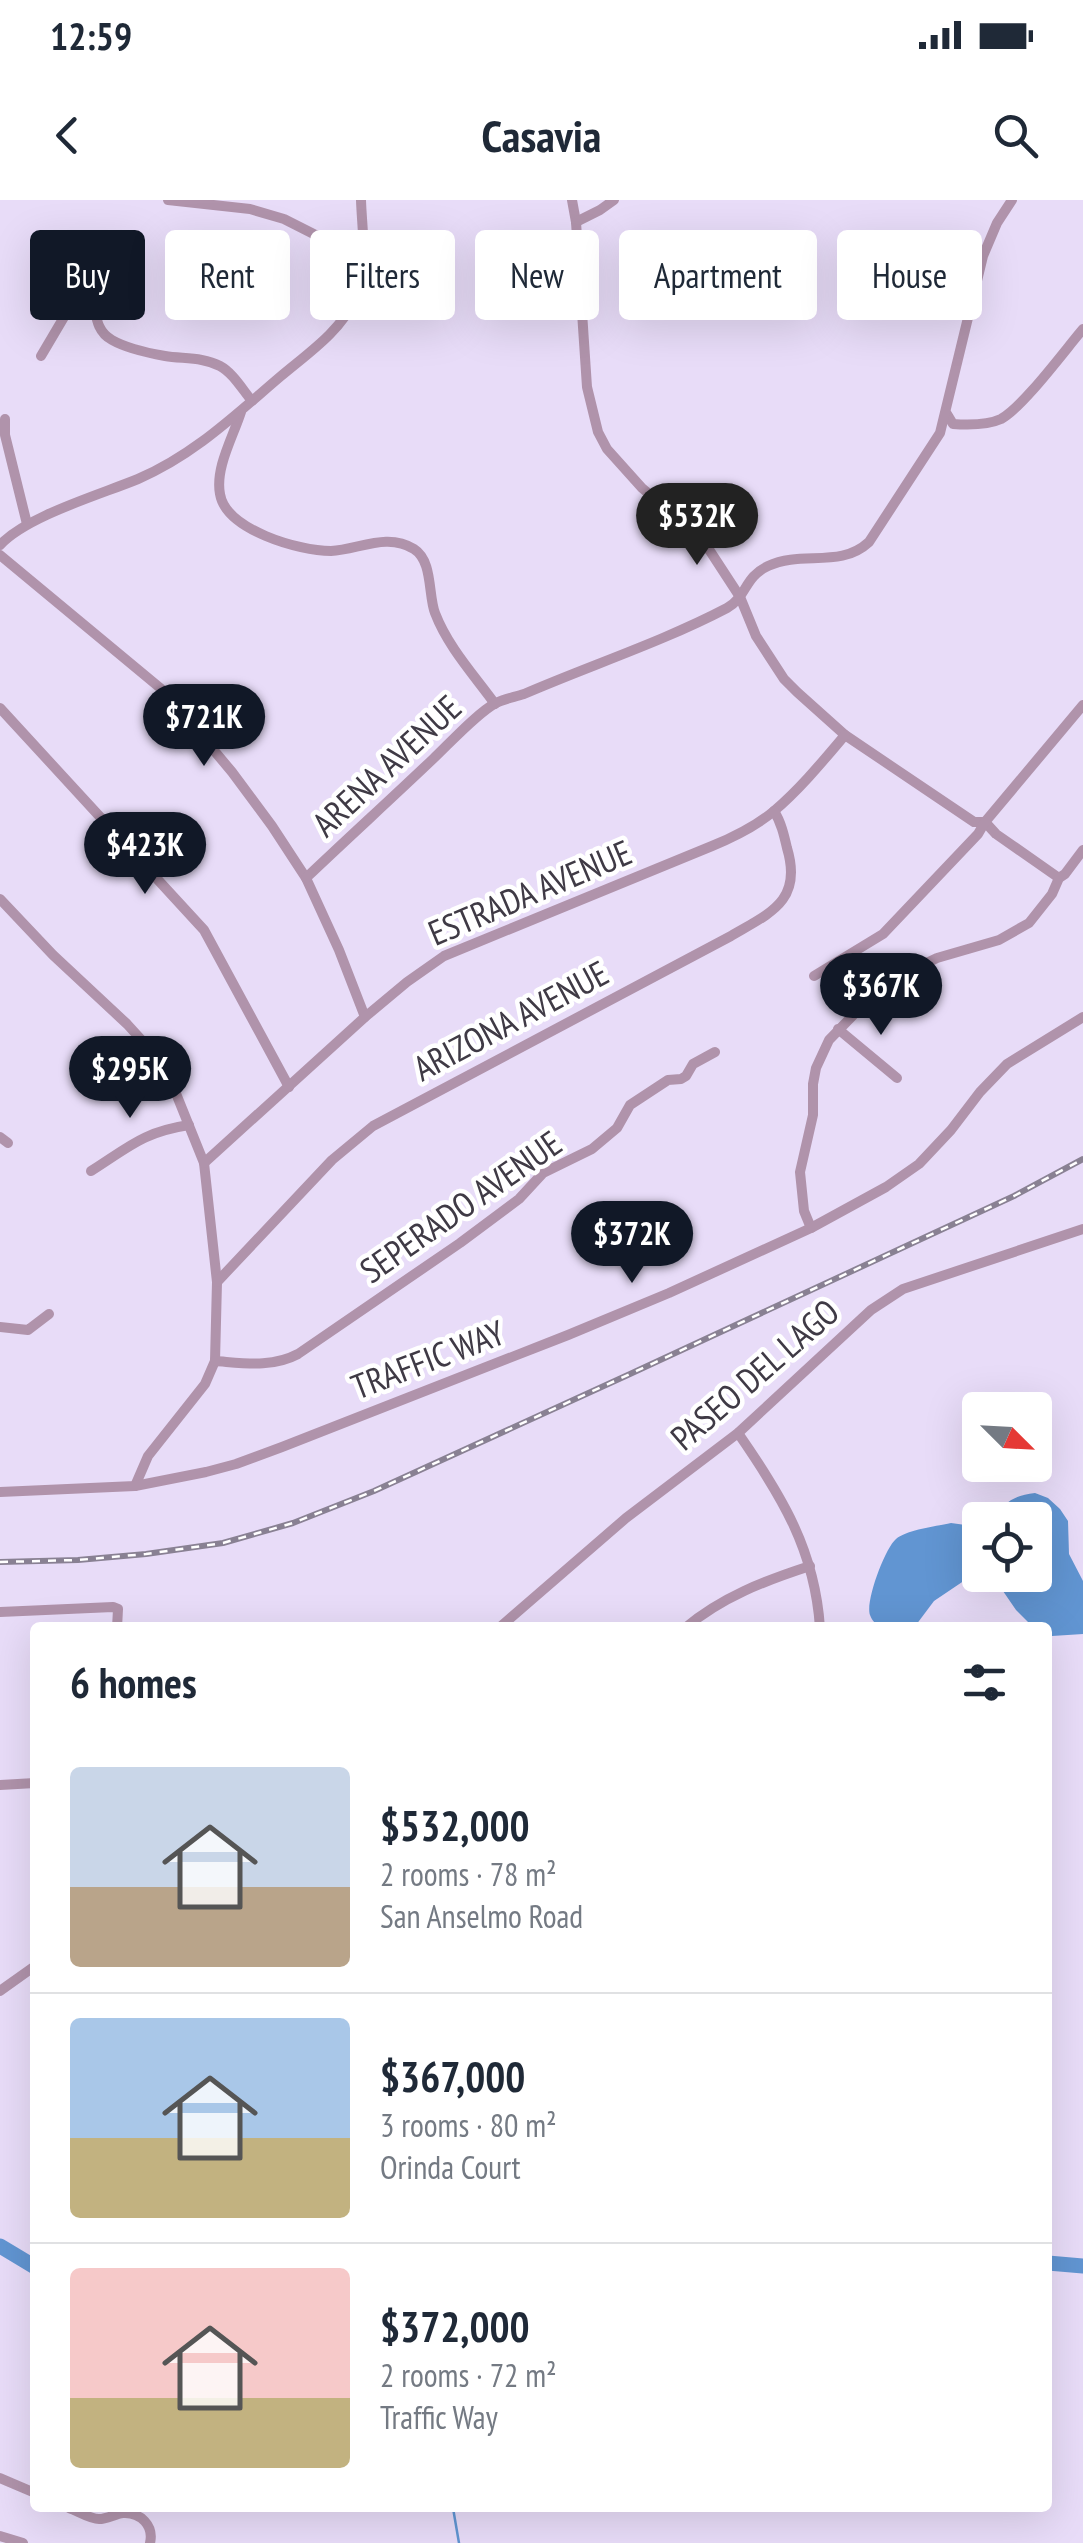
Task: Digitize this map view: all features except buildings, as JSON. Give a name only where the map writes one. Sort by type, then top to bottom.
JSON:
[{"type":"street","points":[[168,200],[250,209],[310,232]]},
{"type":"street","points":[[361,200],[362,230]]},
{"type":"street","points":[[572,200],[587,388],[598,432],[618,464],[696,536],[740,596],[756,636],[784,679],[845,736],[974,822],[985,822],[1058,878]]},
{"type":"street","points":[[576,222],[614,200]]},
{"type":"street","name":"ARENA AVENUE","points":[[306,878],[495,704],[732,605],[750,578],[768,566],[802,557],[823,560],[862,549],[940,433],[983,256],[1012,200]]},
{"type":"street","points":[[41,356],[85,285],[90,291],[95,320],[112,340],[162,356],[213,363],[229,374],[252,401]]},
{"type":"street","points":[[0,544],[26,524],[163,468],[200,445],[341,320]]},
{"type":"street","points":[[946,414],[953,424],[998,420],[1013,410],[1083,329]]},
{"type":"street","points":[[241,412],[219,478],[220,497],[229,512],[256,532],[318,550],[334,551],[386,541],[414,549],[428,573],[435,614],[453,648],[495,704]]},
{"type":"street","points":[[4,418],[26,524]]},
{"type":"street","points":[[0,555],[165,692],[232,772],[306,878],[365,1017]]},
{"type":"street","points":[[814,976],[883,934],[978,834],[1083,705]]},
{"type":"street","points":[[0,708],[204,930],[290,1087]]},
{"type":"street","name":"ESTRADA AVENUE","points":[[204,1163],[365,1017],[444,956],[748,829],[774,811],[845,736]]},
{"type":"street","name":"ARIZONA AVENUE","points":[[217,1282],[332,1160],[373,1126],[730,936],[778,906],[789,891],[792,862],[774,811]]},
{"type":"street","points":[[811,1228],[800,1180],[813,1115],[813,1084],[824,1046],[873,996],[921,965],[1021,929],[1083,850]]},
{"type":"street","points":[[0,899],[148,1046],[171,1082],[204,1163],[217,1282],[214,1361],[206,1384],[148,1456],[135,1486]]},
{"type":"street","name":"TRAFFIC WAY","points":[[0,1492],[135,1486],[206,1472],[282,1448],[582,1329],[811,1228],[886,1187],[920,1164],[1007,1064],[1083,1017]]},
{"type":"street","points":[[838,1030],[898,1078]]},
{"type":"street","name":"SEPERADO AVENUE","points":[[214,1361],[266,1364],[308,1348],[490,1221],[519,1199],[543,1173],[592,1149],[617,1128],[630,1105],[668,1080],[682,1079],[693,1064],[715,1052]]},
{"type":"street","points":[[91,1171],[160,1129],[189,1125]]},
{"type":"street","name":"PASEO DEL LAGO","points":[[506,1622],[626,1518],[738,1434],[853,1326],[903,1289],[1083,1229]]},
{"type":"street","points":[[0,1327],[28,1330],[49,1314]]},
{"type":"street","points":[[738,1434],[781,1498],[798,1533],[810,1566],[819,1622]]},
{"type":"street","points":[[692,1622],[742,1591],[810,1566]]},
{"type":"street","points":[[0,1612],[113,1607],[118,1610],[118,1622]]},
{"type":"street","points":[[0,1785],[30,1783]]},
{"type":"street","points":[[0,1991],[30,1970]]},
{"type":"street","points":[[0,2478],[30,2491]]},
{"type":"street","points":[[79,2512],[98,2520],[127,2512],[147,2522],[152,2530],[150,2543]]},
{"type":"street","points":[[0,2536],[23,2543]]},
{"type":"water","points":[[1035,1493],[1048,1498],[1060,1509],[1068,1521],[1069,1554],[1083,1581],[1083,1634],[1052,1636],[1052,1622],[1028,1622],[1004,1592],[1052,1592],[1052,1502],[1008,1502]]},
{"type":"water","points":[[951,1523],[962,1525],[962,1582],[934,1601],[918,1622],[874,1622],[869,1608],[877,1576],[892,1544],[907,1533]]},
{"type":"waterway","points":[[0,2246],[30,2264]]},
{"type":"waterway","points":[[1052,2263],[1083,2266]]},
{"type":"waterway","points":[[454,2512],[459,2543]]},
{"type":"railway","points":[[0,1562],[146,1554],[223,1543],[293,1523],[374,1491],[630,1374],[1014,1196],[1083,1159]]}]
